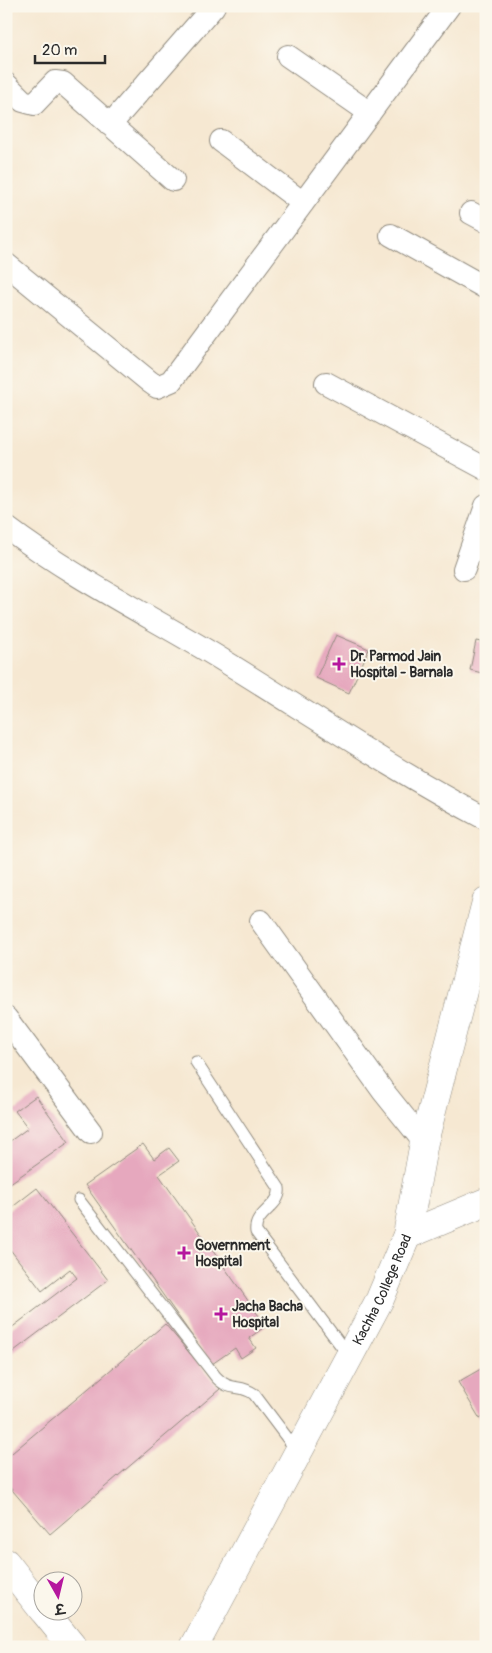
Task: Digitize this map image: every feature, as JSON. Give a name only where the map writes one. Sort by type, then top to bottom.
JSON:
[{"type":"street","points":[[110,125],[214,6]]},
{"type":"street","points":[[6,264],[157,387],[171,380],[449,6]]},
{"type":"street","points":[[288,56],[370,113]]},
{"type":"street","points":[[6,84],[23,101],[34,104],[50,85],[59,82],[173,180]]},
{"type":"street","points":[[221,141],[303,203]]},
{"type":"street","points":[[391,235],[486,288]]},
{"type":"street","points":[[326,383],[486,469]]},
{"type":"street","points":[[464,569],[486,506]]},
{"type":"street","points":[[7,530],[39,552],[170,628],[398,768],[486,819]]},
{"type":"street","name":"Kachha College Road","points":[[194,1647],[380,1299],[407,1236],[424,1142],[486,902]]},
{"type":"street","points":[[261,921],[383,1091],[424,1142]]},
{"type":"street","points":[[6,1018],[90,1132]]},
{"type":"street","points":[[407,1236],[486,1202]]},
{"type":"street","points":[[6,1563],[32,1596]]},
{"type":"street","points":[[51,1620],[72,1647]]},
{"type":"street","points":[[181,1647],[187,1647]]},
{"type":"lane","points":[[196,1062],[279,1188],[278,1198],[255,1225],[256,1232],[349,1357]]},
{"type":"lane","points":[[79,1200],[216,1377],[230,1388],[246,1388],[254,1394],[298,1453]]},
{"type":"building","points":[[336,635],[369,649],[349,693],[316,678]]},
{"type":"building","points":[[476,641],[486,643],[486,674],[470,670]]},
{"type":"building","points":[[36,1096],[69,1142],[6,1186],[6,1144],[28,1128],[15,1111]]},
{"type":"building","points":[[143,1144],[154,1159],[169,1148],[179,1161],[159,1175],[266,1326],[249,1338],[256,1348],[241,1358],[235,1348],[212,1364],[85,1185]]},
{"type":"building","points":[[37,1188],[108,1280],[6,1357],[6,1332],[77,1278],[70,1269],[42,1291],[6,1244],[6,1212]]},
{"type":"building","points":[[165,1324],[220,1389],[50,1534],[6,1483],[6,1458]]},
{"type":"building","points":[[486,1366],[486,1415],[480,1419],[458,1382]]},
{"type":"place","name":"Dr. Parmod Jain Hospital - Barnala","points":[[339,664]]},
{"type":"place","name":"Government Hospital","points":[[184,1253]]},
{"type":"place","name":"Jacha Bacha Hospital","points":[[221,1314]]}]
